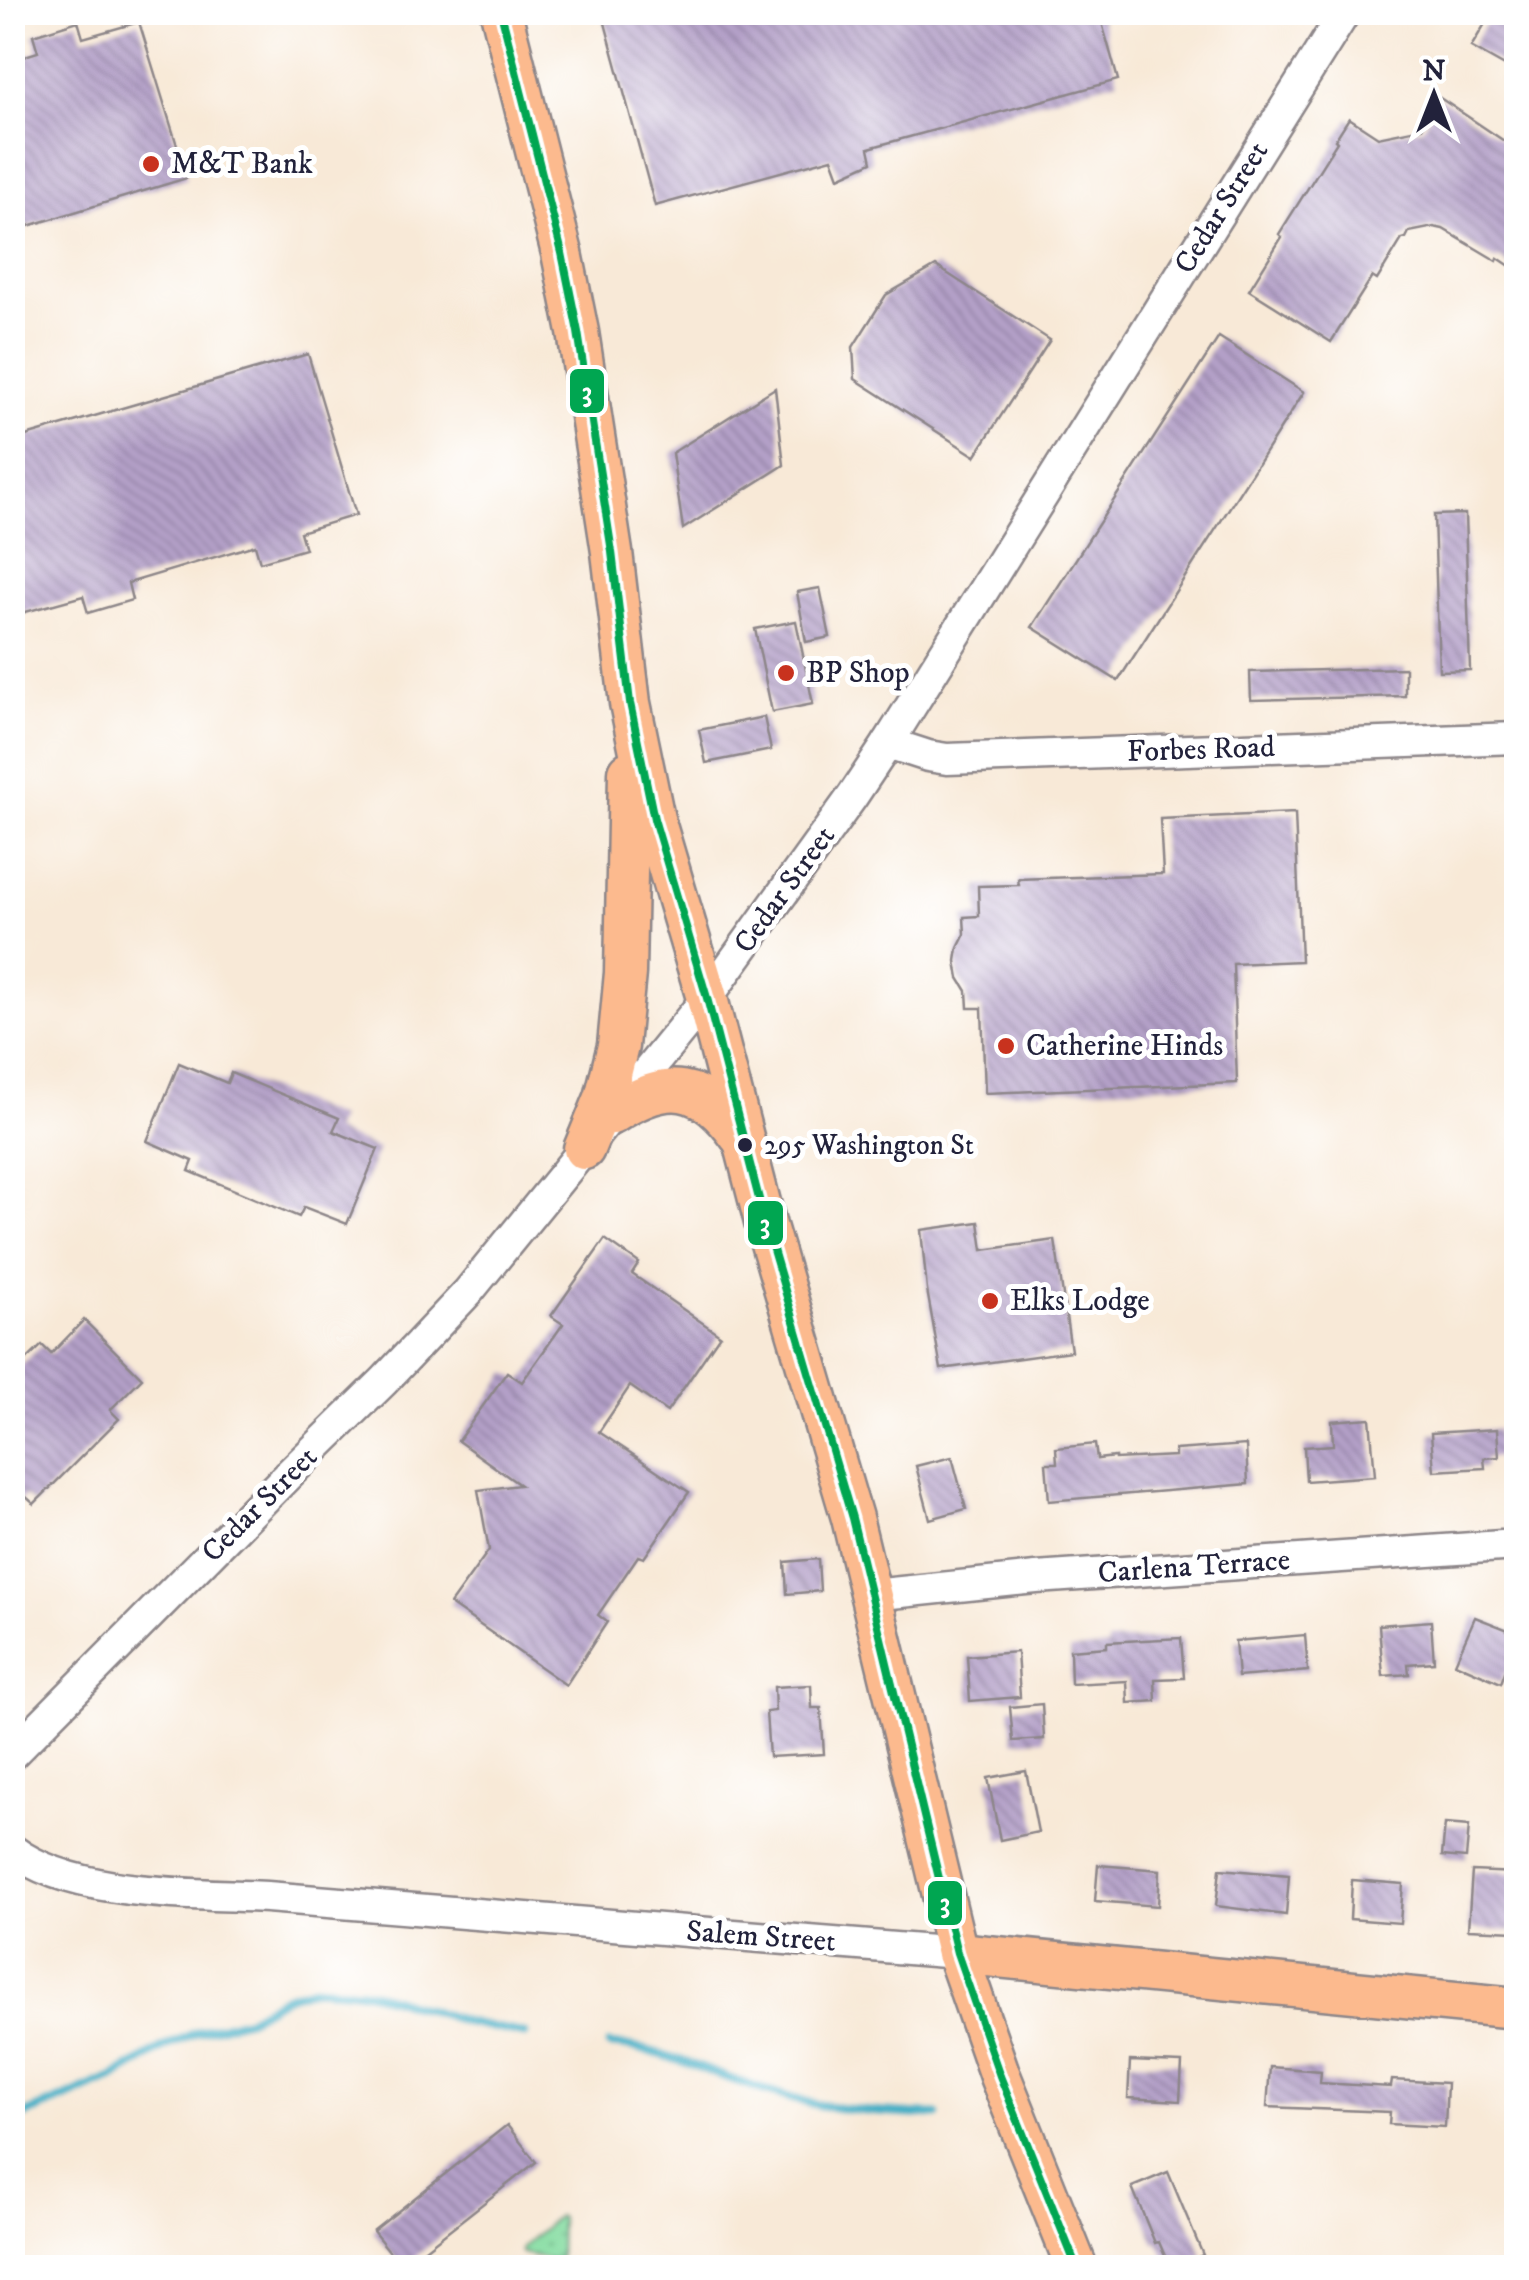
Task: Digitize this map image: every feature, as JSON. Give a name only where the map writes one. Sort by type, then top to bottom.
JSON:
[{"type":"main road","points":[[501,12],[578,332],[612,552],[630,703],[661,845],[872,1595],[957,1953],[1000,2076],[1077,2268]]},
{"type":"main road","points":[[584,1149],[610,1078],[623,1004],[630,703]]},
{"type":"main road","points":[[612,1114],[660,1090],[683,1091],[715,1106],[742,1137]]},
{"type":"main road","name":"Salem Street","points":[[957,1953],[1516,2008]]},
{"type":"street","name":"Cedar Street","points":[[12,1754],[468,1292],[707,998],[888,743],[1345,12]]},
{"type":"street","name":"Forbes Road","points":[[888,743],[947,759],[1516,738]]},
{"type":"street","name":"Carlena Terrace","points":[[872,1595],[1036,1578],[1516,1545]]},
{"type":"street","name":"Salem Street","points":[[12,1850],[43,1868],[73,1878],[161,1891],[957,1953]]},
{"type":"green space","points":[[557,2216],[559,2261],[521,2253],[521,2248]]},
{"type":"building","points":[[602,12],[1099,12],[1118,80],[869,148],[872,162],[839,177],[832,158],[655,206]]},
{"type":"building","points":[[1492,12],[1516,12],[1516,53],[1510,69],[1471,47]]},
{"type":"building","points":[[78,21],[83,38],[139,22],[187,178],[12,231],[12,60],[38,52],[33,35]]},
{"type":"building","points":[[1440,98],[1516,149],[1516,270],[1443,229],[1409,232],[1377,280],[1372,277],[1331,342],[1249,290],[1349,118],[1378,137],[1422,128]]},
{"type":"building","points":[[936,266],[1050,340],[975,456],[855,379],[853,347],[886,295]]},
{"type":"building","points":[[1219,337],[1304,392],[1118,681],[1032,627]]},
{"type":"building","points":[[308,354],[356,515],[300,532],[305,549],[260,562],[255,545],[128,583],[132,600],[88,613],[83,596],[22,613],[12,580],[12,440]]},
{"type":"building","points":[[775,388],[784,465],[683,529],[672,453]]},
{"type":"building","points":[[1465,514],[1470,670],[1439,671],[1434,515]]},
{"type":"building","points":[[820,588],[830,637],[806,642],[797,592]]},
{"type":"building","name":"BP Shop","points":[[796,621],[813,704],[772,712],[755,629]]},
{"type":"building","points":[[1405,668],[1405,696],[1251,700],[1250,672]]},
{"type":"building","points":[[764,717],[771,750],[706,763],[699,730]]},
{"type":"building","points":[[1295,813],[1301,961],[1233,964],[1237,1083],[985,1093],[982,1008],[968,1008],[967,991],[959,978],[956,961],[965,934],[964,917],[979,916],[978,886],[1019,885],[1018,879],[1163,874],[1160,819]]},
{"type":"building","points":[[179,1063],[227,1083],[231,1073],[339,1118],[333,1131],[378,1149],[347,1224],[304,1207],[299,1217],[189,1171],[193,1161],[147,1141]]},
{"type":"building","name":"Elks Lodge","points":[[979,1222],[983,1250],[1055,1240],[1071,1351],[941,1369],[921,1230]]},
{"type":"building","points":[[605,1239],[639,1263],[632,1274],[720,1335],[667,1412],[630,1386],[599,1432],[689,1492],[644,1558],[638,1556],[598,1615],[607,1622],[566,1685],[450,1604],[489,1550],[478,1490],[520,1485],[458,1441],[507,1372],[522,1382],[563,1324],[551,1316]]},
{"type":"building","points":[[84,1320],[142,1378],[110,1410],[119,1419],[34,1504],[25,1496],[12,1508],[12,1374],[42,1345],[51,1354]]},
{"type":"building","points":[[1370,1418],[1375,1476],[1306,1481],[1304,1447],[1333,1445],[1332,1421]]},
{"type":"building","points":[[1497,1429],[1499,1457],[1484,1458],[1485,1468],[1434,1471],[1431,1433]]},
{"type":"building","points":[[1095,1444],[1097,1459],[1175,1456],[1175,1450],[1246,1445],[1248,1484],[1049,1501],[1046,1463],[1057,1463],[1056,1448]]},
{"type":"building","points":[[952,1457],[966,1509],[930,1519],[916,1466]]},
{"type":"building","points":[[818,1559],[820,1591],[787,1594],[785,1562]]},
{"type":"building","points":[[1475,1617],[1516,1633],[1516,1677],[1505,1672],[1501,1683],[1455,1663]]},
{"type":"building","points":[[1431,1621],[1434,1662],[1408,1664],[1409,1674],[1383,1676],[1379,1625]]},
{"type":"building","points":[[1305,1635],[1308,1671],[1238,1677],[1235,1641]]},
{"type":"building","points":[[1181,1638],[1184,1678],[1155,1679],[1156,1701],[1128,1703],[1127,1681],[1071,1684],[1070,1650],[1107,1647],[1107,1642]]},
{"type":"building","points":[[1017,1652],[1020,1697],[970,1701],[967,1656]]},
{"type":"building","points":[[811,1685],[812,1708],[821,1708],[824,1754],[769,1757],[766,1712],[775,1711],[774,1687]]},
{"type":"building","points":[[1042,1704],[1044,1739],[1013,1741],[1010,1707]]},
{"type":"building","points":[[1026,1771],[1038,1832],[1000,1840],[988,1778]]},
{"type":"building","points":[[1445,1824],[1469,1826],[1466,1858],[1442,1856]]},
{"type":"building","points":[[1098,1865],[1160,1870],[1158,1906],[1095,1901]]},
{"type":"building","points":[[1220,1869],[1289,1875],[1286,1915],[1216,1906]]},
{"type":"building","points":[[1472,1871],[1516,1873],[1516,1931],[1468,1929]]},
{"type":"building","points":[[1352,1880],[1403,1884],[1400,1923],[1350,1919]]},
{"type":"building","points":[[1130,2061],[1182,2063],[1180,2101],[1128,2098]]},
{"type":"building","points":[[1270,2067],[1321,2071],[1320,2083],[1391,2087],[1392,2080],[1447,2083],[1445,2127],[1389,2124],[1390,2112],[1267,2107]]},
{"type":"building","points":[[507,2125],[536,2162],[402,2267],[373,2231]]},
{"type":"building","points":[[1168,2172],[1203,2255],[1173,2268],[1159,2242],[1155,2243],[1132,2187]]},
{"type":"waterway","points":[[12,2120],[114,2077],[197,2032],[247,2019],[286,1996],[313,1988],[363,1991],[466,2022],[525,2034]]},
{"type":"waterway","points":[[609,2045],[655,2053],[813,2104],[937,2115]]},
{"type":"transit line","name":"3","points":[[501,12],[578,332],[612,552],[630,703],[654,819],[707,998],[766,1226],[852,1518],[957,1953],[1000,2076],[1077,2268]]},
{"type":"place","name":"M&T Bank","points":[[151,164]]},
{"type":"place","name":"BP Shop","points":[[786,673]]},
{"type":"place","name":"Catherine Hinds","points":[[1006,1046]]},
{"type":"place","name":"295 Washington St","points":[[745,1145]]},
{"type":"place","name":"Elks Lodge","points":[[990,1301]]}]
